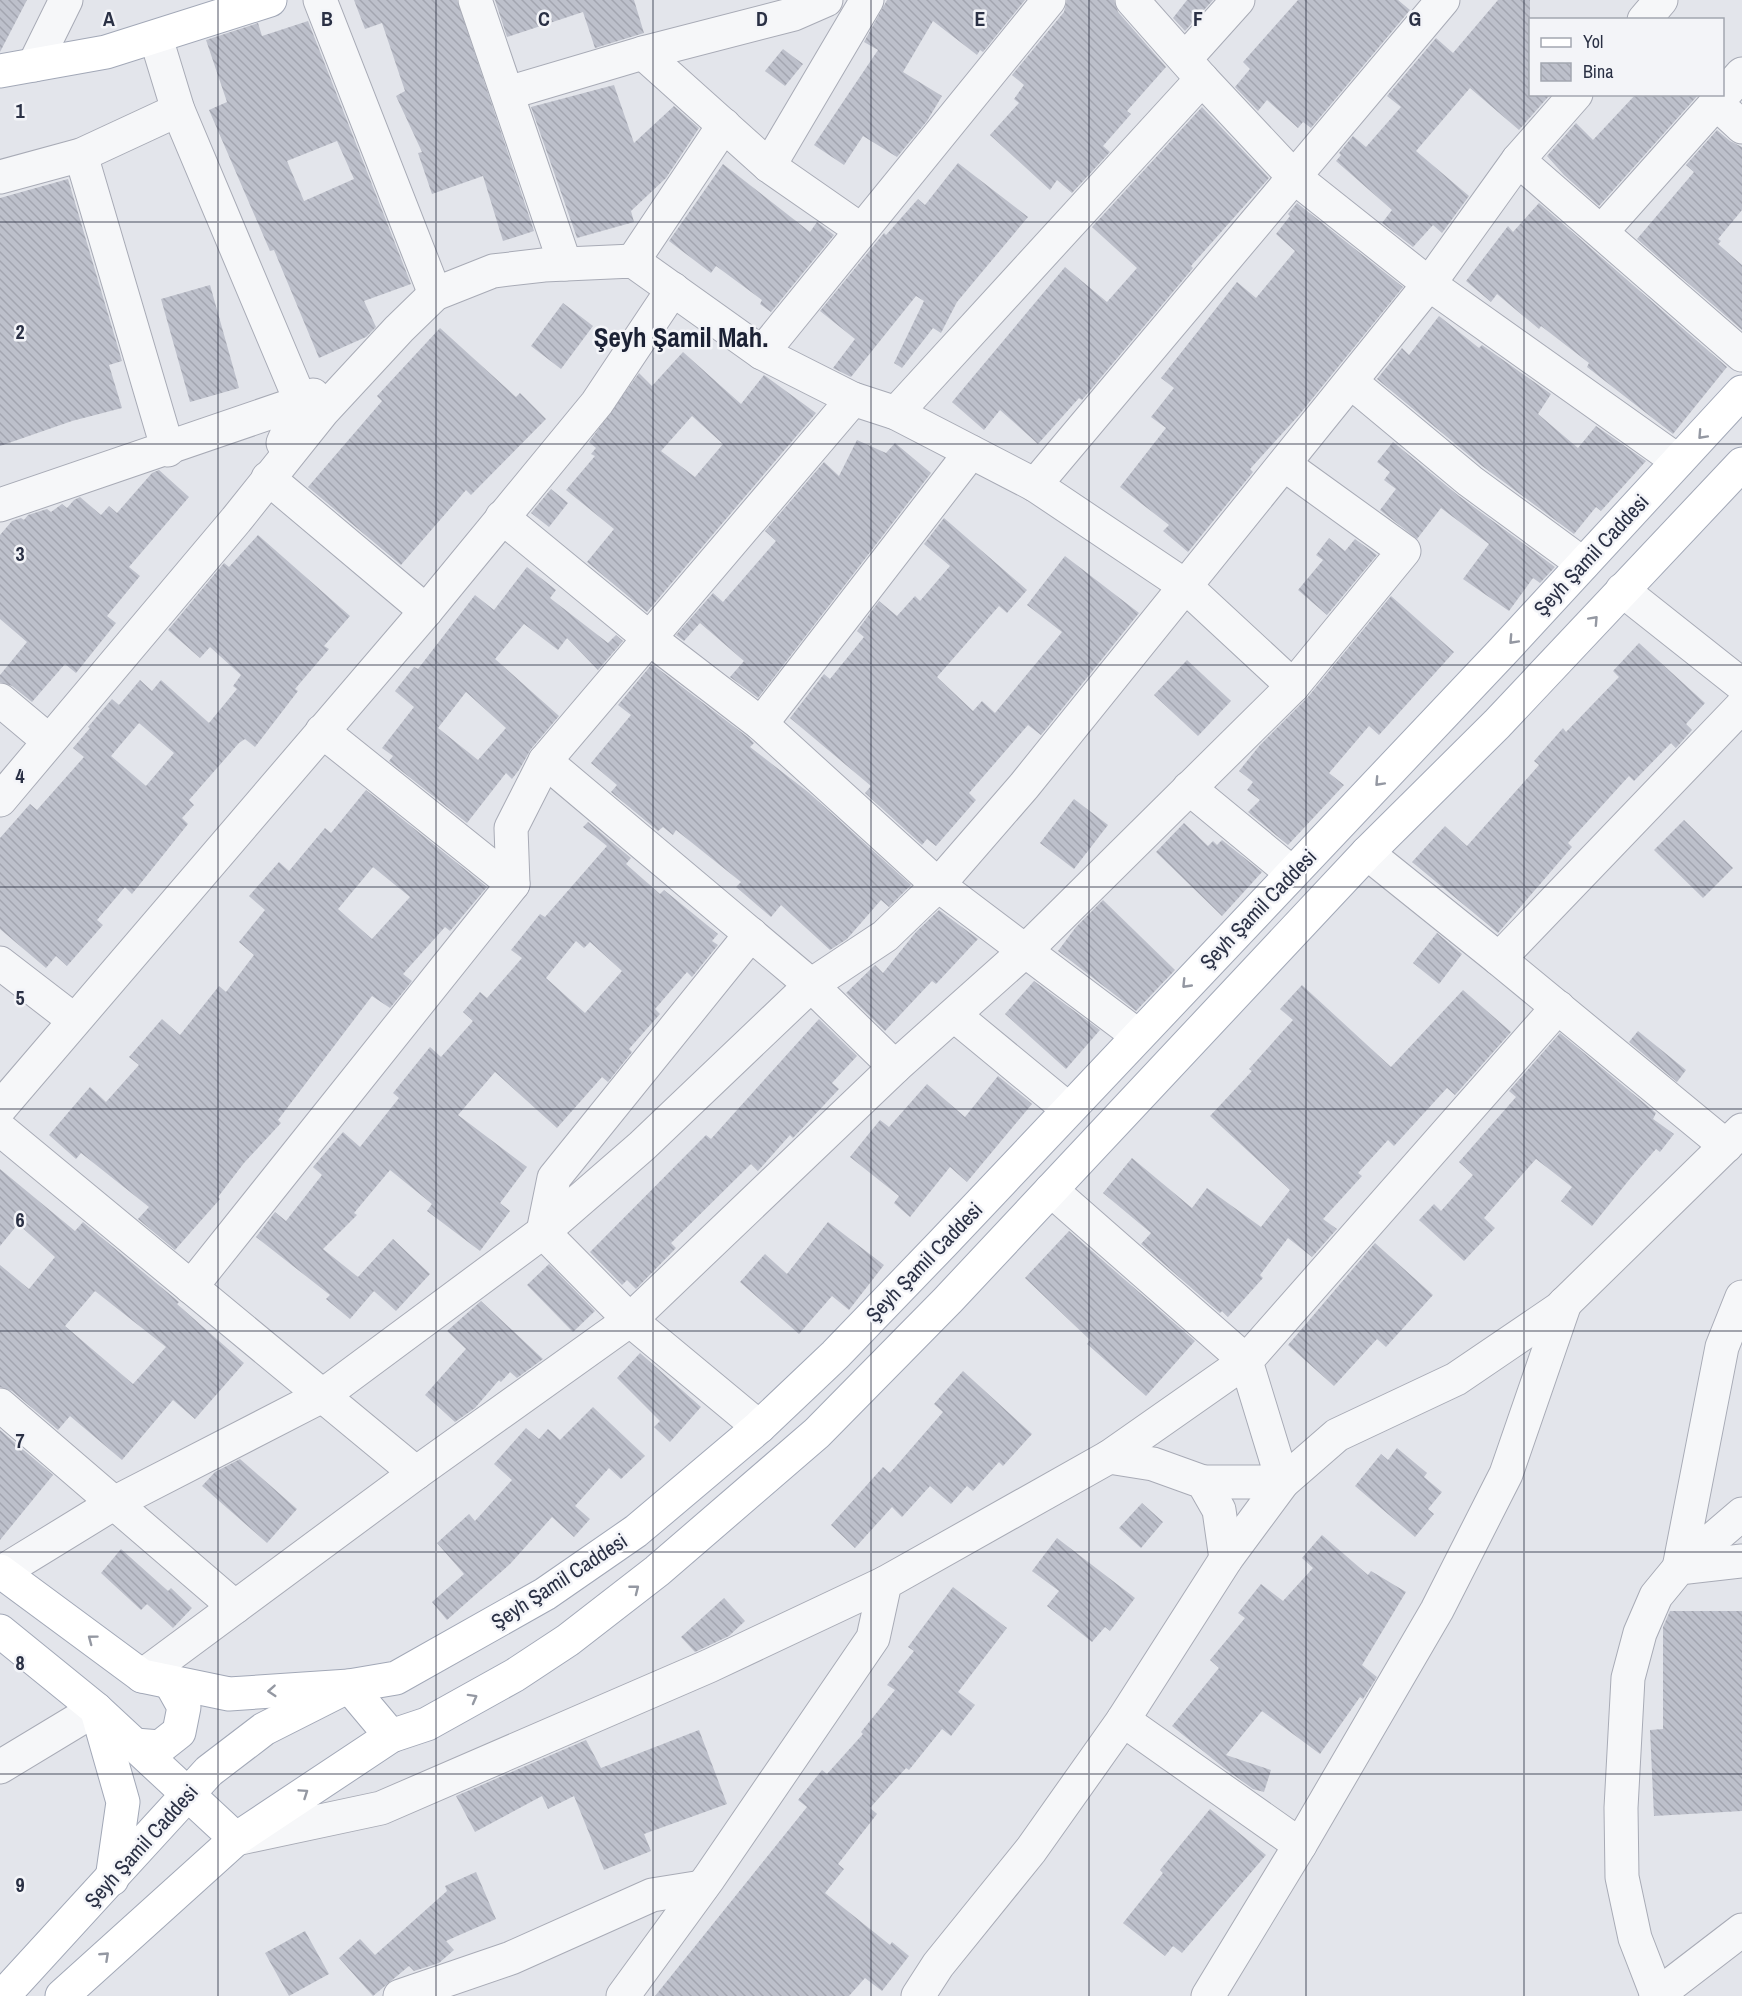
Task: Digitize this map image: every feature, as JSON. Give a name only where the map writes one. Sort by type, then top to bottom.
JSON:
[{"type":"main road","points":[[0,71],[106,52],[156,38],[229,7],[270,0]]},
{"type":"main road","name":"Şeyh Şamil Caddesi","points":[[3,1996],[209,1772],[264,1729],[349,1686],[396,1678],[545,1594],[636,1531],[759,1427],[868,1321],[1583,564],[1742,392]]},
{"type":"main road","name":"Şeyh Şamil Caddesi","points":[[62,1996],[236,1839],[391,1736],[427,1724],[515,1675],[568,1640],[657,1572],[817,1433],[899,1352],[1367,853],[1497,724],[1742,464]]},
{"type":"main road","points":[[1,1572],[156,1679],[184,1707],[179,1732],[160,1747],[135,1745]]},
{"type":"main road","points":[[0,1632],[96,1709],[236,1839]]},
{"type":"main road","points":[[156,1679],[229,1694],[349,1686],[391,1736]]},
{"type":"main road","points":[[96,1709],[123,1802],[112,1879]]},
{"type":"street","points":[[34,65],[66,0]]},
{"type":"street","points":[[320,0],[435,294]]},
{"type":"street","points":[[475,0],[565,264]]},
{"type":"street","points":[[508,93],[792,7],[826,0]]},
{"type":"street","points":[[770,165],[867,0]]},
{"type":"street","points":[[762,353],[1049,0]]},
{"type":"street","points":[[1132,0],[1293,176],[1429,284],[1678,461]]},
{"type":"street","points":[[896,413],[1193,69],[1238,0]]},
{"type":"street","points":[[1035,485],[1443,0]]},
{"type":"street","points":[[1646,18],[1661,0]]},
{"type":"street","points":[[156,38],[178,110],[302,402],[268,477]]},
{"type":"street","points":[[643,53],[770,165],[861,230]]},
{"type":"street","points":[[1724,94],[1742,74]]},
{"type":"street","points":[[1,1572],[116,1502],[322,1396],[543,1232],[642,1146],[811,985],[885,936],[938,885],[1024,786],[1429,284],[1518,160],[1574,96]]},
{"type":"street","points":[[1602,231],[1722,96]]},
{"type":"street","points":[[1716,103],[1742,127]]},
{"type":"street","points":[[0,177],[81,155],[178,110]]},
{"type":"street","points":[[633,261],[724,125]]},
{"type":"street","points":[[81,155],[168,450]]},
{"type":"street","points":[[1518,160],[1742,355]]},
{"type":"street","points":[[0,800],[236,520],[268,477],[370,360],[435,294],[494,271],[565,264],[633,261],[762,353],[853,399],[896,413],[1035,485],[1184,585],[1293,686]]},
{"type":"street","points":[[0,1108],[426,611],[597,403],[673,289]]},
{"type":"street","points":[[0,505],[168,450],[302,402],[370,360]]},
{"type":"street","points":[[1351,382],[1470,481],[1583,564]]},
{"type":"street","points":[[191,1287],[513,884],[511,828],[545,761],[853,399]]},
{"type":"street","points":[[761,724],[971,452]]},
{"type":"street","points":[[156,1679],[235,1607],[416,1473],[630,1320],[895,1067],[1026,950],[1293,686],[1404,551],[1285,465]]},
{"type":"street","points":[[268,477],[426,611]]},
{"type":"street","points":[[502,517],[649,638],[761,724],[938,885],[1137,1035]]},
{"type":"street","points":[[1622,590],[1742,685]]},
{"type":"street","points":[[0,700],[49,741]]},
{"type":"street","points":[[1499,959],[1742,706]]},
{"type":"street","points":[[322,731],[513,884]]},
{"type":"street","points":[[545,761],[811,985],[895,1067]]},
{"type":"street","points":[[1189,788],[1292,873]]},
{"type":"street","points":[[918,1996],[938,1965],[1031,1850],[1123,1720],[1226,1559],[1283,1482],[1337,1435],[1456,1379],[1565,1303],[1734,1138],[1558,1007],[1367,853]]},
{"type":"street","points":[[543,1232],[554,1178],[751,934]]},
{"type":"street","points":[[0,963],[74,1020]]},
{"type":"street","points":[[236,1839],[381,1808],[709,1666],[885,1583],[1109,1457],[1246,1361],[1558,1007]]},
{"type":"street","points":[[954,1015],[1068,1109]]},
{"type":"street","points":[[0,1129],[416,1473]]},
{"type":"street","points":[[1051,1190],[1246,1361],[1283,1482]]},
{"type":"street","points":[[543,1232],[630,1320],[759,1427]]},
{"type":"street","points":[[1679,1568],[1722,1347],[1742,1297]]},
{"type":"street","points":[[1208,1996],[1300,1845],[1437,1610],[1506,1474],[1565,1303]]},
{"type":"street","points":[[0,1405],[116,1502],[235,1607]]},
{"type":"street","points":[[1109,1457],[1153,1464],[1203,1482],[1283,1482]]},
{"type":"street","points":[[1203,1482],[1219,1510],[1226,1559]]},
{"type":"street","points":[[1742,1514],[1679,1568],[1656,1596],[1640,1633],[1628,1678],[1621,1808],[1622,1876],[1635,1938],[1656,1996],[1742,1930]]},
{"type":"street","points":[[1679,1568],[1742,1561]]},
{"type":"street","points":[[623,1996],[702,1887],[873,1638],[885,1583]]},
{"type":"street","points":[[0,1767],[96,1709]]},
{"type":"street","points":[[1123,1720],[1300,1845]]},
{"type":"street","points":[[400,1996],[512,1958],[652,1895],[702,1887]]},
{"type":"building","points":[[0,0],[27,0],[0,52]]},
{"type":"building","points":[[354,0],[457,0],[534,231],[503,241],[483,176],[432,194],[418,153],[422,152],[396,96],[405,91],[382,23],[365,29]]},
{"type":"building","points":[[495,0],[634,0],[644,33],[595,48],[583,12],[507,37]]},
{"type":"building","points":[[887,0],[1025,0],[983,52],[980,50],[977,55],[933,21],[903,72],[942,96],[927,121],[897,157],[863,136],[844,165],[814,145],[878,50],[864,42]]},
{"type":"building","points":[[1067,0],[1114,0],[1118,12],[1166,67],[1127,111],[1131,114],[1103,146],[1110,152],[1072,193],[1057,180],[1050,190],[990,135],[1019,103],[1014,99],[1024,85],[1012,75],[1064,12]]},
{"type":"building","points":[[1187,0],[1213,0],[1185,31],[1173,18]]},
{"type":"building","points":[[1298,0],[1398,0],[1410,10],[1311,128],[1303,122],[1298,128],[1267,100],[1258,111],[1235,87],[1250,69],[1243,62]]},
{"type":"building","points":[[1498,0],[1530,0],[1529,96],[1549,96],[1519,130],[1470,88],[1416,151],[1469,196],[1442,233],[1433,225],[1413,247],[1382,223],[1392,210],[1336,161],[1341,155],[1339,153],[1353,136],[1366,147],[1401,107],[1387,96],[1436,38],[1453,53]]},
{"type":"building","points":[[308,21],[411,284],[364,301],[376,327],[366,337],[319,358],[274,250],[270,251],[209,110],[227,102],[206,40],[258,23],[262,36]],"holes":[[[337,141],[354,179],[304,201],[287,161]]]},
{"type":"building","points":[[783,49],[803,64],[785,86],[765,71]]},
{"type":"building","points":[[614,85],[634,143],[674,106],[699,128],[666,178],[631,211],[634,222],[577,238],[531,107]]},
{"type":"building","points":[[1634,96],[1697,96],[1599,206],[1564,175],[1547,156],[1576,123],[1593,140]]},
{"type":"building","points":[[1202,107],[1269,178],[1191,266],[1193,268],[1082,400],[1079,398],[1038,444],[1000,410],[984,430],[952,402],[1065,267],[1107,302],[1137,268],[1092,227]]},
{"type":"building","points":[[1717,130],[1742,147],[1742,210],[1718,239],[1721,241],[1718,244],[1742,265],[1742,330],[1637,239],[1694,172],[1686,165]]},
{"type":"building","points":[[958,163],[1028,217],[957,302],[941,333],[933,328],[902,368],[894,363],[924,301],[916,296],[851,377],[833,368],[855,339],[820,311],[884,233],[886,235],[918,199],[925,205]]},
{"type":"building","points":[[723,164],[810,232],[817,222],[834,235],[771,312],[760,304],[762,300],[716,266],[711,273],[669,241]]},
{"type":"building","points":[[68,179],[122,361],[109,365],[122,408],[72,421],[0,446],[0,198]]},
{"type":"building","points":[[1297,203],[1403,287],[1299,415],[1250,469],[1253,472],[1188,552],[1163,531],[1169,525],[1120,487],[1166,428],[1151,417],[1174,388],[1161,378],[1237,282],[1256,298],[1295,251],[1276,234]]},
{"type":"building","points":[[1539,203],[1727,367],[1673,434],[1587,367],[1589,363],[1541,326],[1539,329],[1497,294],[1491,302],[1466,281],[1508,226],[1513,232]]},
{"type":"building","points":[[210,285],[239,388],[190,402],[161,299]]},
{"type":"building","points":[[563,303],[593,326],[561,369],[531,346]]},
{"type":"building","points":[[1439,316],[1479,348],[1482,345],[1551,394],[1538,414],[1578,448],[1596,426],[1646,461],[1601,511],[1596,507],[1574,534],[1482,466],[1377,379],[1402,348],[1409,355]]},
{"type":"building","points":[[440,328],[516,397],[520,393],[546,419],[471,495],[466,490],[401,565],[308,487],[382,401],[377,396]]},
{"type":"building","points":[[683,352],[741,404],[764,375],[816,413],[647,612],[587,562],[614,529],[566,490],[595,456],[591,454],[596,448],[589,442],[639,373],[652,386]],"holes":[[[692,416],[723,444],[695,477],[661,451]]]},
{"type":"building","points":[[857,440],[886,453],[895,443],[931,473],[758,698],[730,677],[744,661],[700,623],[684,641],[676,635],[713,593],[723,602],[776,541],[765,531],[824,462],[839,476]]},
{"type":"building","points":[[1393,442],[1459,496],[1555,567],[1540,583],[1533,578],[1509,611],[1463,579],[1489,544],[1441,508],[1417,539],[1380,510],[1396,489],[1384,480],[1390,472],[1377,462]]},
{"type":"building","points":[[159,470],[189,497],[129,567],[140,576],[107,616],[116,623],[76,673],[65,664],[32,702],[12,686],[0,682],[0,675],[27,642],[0,619],[0,535],[12,521],[21,518],[24,520],[28,515],[47,509],[51,512],[62,504],[67,508],[80,497],[101,515],[109,506],[117,513],[152,473]]},
{"type":"building","points":[[551,489],[568,503],[549,527],[531,513]]},
{"type":"building","points":[[944,518],[1027,590],[1007,613],[999,606],[937,677],[973,711],[982,701],[995,713],[1062,632],[1027,605],[1065,556],[1139,613],[1041,735],[1028,725],[969,793],[976,800],[936,846],[927,839],[922,845],[865,793],[871,786],[790,718],[824,674],[830,679],[864,637],[857,631],[879,601],[897,616],[915,596],[920,601],[950,566],[924,544]]},
{"type":"building","points":[[258,535],[350,616],[324,646],[329,649],[295,689],[298,691],[255,747],[245,739],[239,743],[189,800],[194,805],[182,818],[188,824],[132,894],[125,887],[97,920],[103,925],[67,966],[56,956],[46,968],[0,929],[0,838],[30,804],[37,810],[84,757],[73,748],[90,728],[88,727],[112,699],[119,705],[140,680],[152,691],[161,680],[209,723],[237,689],[233,686],[241,675],[210,647],[200,658],[168,630],[224,563],[229,567]],"holes":[[[139,723],[174,753],[146,786],[111,756]]]},
{"type":"building","points":[[1329,538],[1345,551],[1355,539],[1377,555],[1327,615],[1298,590],[1323,560],[1316,555]]},
{"type":"building","points":[[527,567],[556,590],[550,598],[608,643],[616,635],[623,641],[598,670],[567,638],[558,650],[524,624],[495,659],[559,716],[531,749],[512,779],[506,773],[467,823],[389,761],[393,756],[382,748],[414,707],[395,691],[414,667],[418,669],[475,595],[494,610]],"holes":[[[466,692],[506,728],[478,760],[438,728]]]},
{"type":"building","points":[[1391,596],[1454,652],[1379,735],[1369,726],[1329,773],[1344,785],[1288,845],[1248,812],[1260,800],[1247,790],[1253,782],[1239,771],[1260,745],[1307,698]]},
{"type":"building","points":[[1639,643],[1705,703],[1686,724],[1692,730],[1676,748],[1671,743],[1634,781],[1629,776],[1568,843],[1572,847],[1498,933],[1412,862],[1445,826],[1467,846],[1539,765],[1534,761],[1563,728],[1566,732],[1619,677],[1613,671]]},
{"type":"building","points":[[1187,660],[1231,701],[1198,736],[1154,695]]},
{"type":"building","points":[[652,664],[749,738],[754,743],[750,747],[808,792],[911,885],[889,907],[881,900],[847,939],[830,950],[781,905],[771,917],[736,887],[741,882],[676,830],[673,835],[663,827],[658,831],[611,792],[617,785],[591,763],[631,715],[618,705]]},
{"type":"building","points":[[366,790],[487,887],[450,931],[445,927],[403,974],[412,981],[390,1008],[372,996],[278,1120],[281,1123],[244,1163],[218,1197],[220,1199],[175,1250],[138,1219],[149,1207],[81,1153],[76,1159],[49,1135],[90,1087],[106,1102],[139,1065],[129,1057],[162,1019],[180,1035],[219,986],[226,992],[254,955],[239,942],[265,910],[249,896],[279,862],[289,871],[325,828],[331,833]],"holes":[[[373,867],[410,897],[372,939],[338,909]]]},
{"type":"building","points":[[1074,799],[1108,825],[1074,869],[1040,843]]},
{"type":"building","points":[[1684,820],[1733,868],[1703,898],[1654,850]]},
{"type":"building","points":[[588,822],[631,858],[626,864],[660,894],[664,890],[718,934],[712,941],[718,945],[692,977],[687,972],[655,1009],[660,1014],[629,1049],[632,1052],[608,1082],[602,1077],[557,1128],[495,1072],[458,1115],[527,1167],[500,1203],[510,1211],[480,1251],[427,1211],[432,1204],[390,1170],[354,1213],[357,1215],[323,1249],[358,1277],[393,1239],[430,1274],[396,1311],[374,1291],[350,1319],[326,1299],[330,1295],[256,1237],[275,1212],[286,1221],[322,1175],[313,1167],[343,1132],[360,1147],[399,1098],[393,1093],[430,1047],[441,1057],[473,1021],[463,1012],[480,992],[487,998],[522,958],[511,950],[540,914],[545,917],[607,846],[583,827]],"holes":[[[576,941],[584,948],[590,942],[622,971],[585,1013],[546,978]]]},
{"type":"building","points":[[1184,823],[1208,846],[1213,841],[1217,845],[1222,840],[1262,872],[1222,916],[1156,852]]},
{"type":"building","points":[[1103,900],[1175,970],[1136,1011],[1058,951],[1076,927]]},
{"type":"building","points":[[939,910],[978,939],[936,984],[932,981],[885,1031],[846,993],[875,965],[883,973],[916,932]]},
{"type":"building","points":[[1437,933],[1462,954],[1439,984],[1413,963]]},
{"type":"building","points":[[1034,981],[1100,1030],[1066,1069],[1005,1014]]},
{"type":"building","points":[[1302,985],[1391,1067],[1463,990],[1511,1032],[1455,1095],[1447,1088],[1394,1146],[1388,1140],[1358,1173],[1362,1176],[1323,1219],[1337,1229],[1312,1257],[1288,1238],[1260,1275],[1263,1278],[1228,1317],[1222,1311],[1220,1313],[1141,1244],[1151,1233],[1103,1193],[1132,1158],[1192,1208],[1207,1188],[1261,1227],[1290,1190],[1210,1116],[1252,1071],[1249,1069],[1293,1020],[1280,1009]]},
{"type":"building","points":[[819,1019],[857,1056],[832,1083],[839,1089],[793,1138],[790,1135],[758,1171],[751,1164],[671,1243],[676,1248],[636,1289],[627,1280],[622,1285],[590,1252],[706,1135],[711,1139]]},
{"type":"building","points":[[1638,1031],[1686,1070],[1677,1082],[1629,1042]]},
{"type":"building","points":[[1560,1033],[1656,1113],[1653,1119],[1674,1134],[1660,1152],[1656,1149],[1592,1226],[1561,1201],[1572,1187],[1536,1159],[1484,1218],[1495,1228],[1464,1261],[1419,1220],[1434,1204],[1441,1211],[1473,1175],[1459,1162],[1516,1097],[1509,1091]]},
{"type":"building","points":[[998,1076],[1032,1104],[967,1182],[950,1167],[910,1217],[894,1203],[899,1196],[850,1157],[880,1120],[889,1127],[927,1084],[965,1117]]},
{"type":"building","points":[[0,1169],[75,1231],[83,1222],[179,1302],[177,1304],[244,1363],[195,1419],[173,1400],[122,1460],[70,1416],[58,1430],[12,1391],[0,1387],[0,1265],[29,1289],[55,1257],[18,1224],[0,1246]],"holes":[[[95,1291],[166,1347],[133,1384],[65,1326]]]},
{"type":"building","points":[[828,1222],[884,1265],[849,1310],[832,1296],[799,1334],[740,1282],[765,1254],[787,1274]]},
{"type":"building","points":[[1069,1231],[1195,1341],[1146,1396],[1087,1344],[1090,1340],[1025,1278]]},
{"type":"building","points":[[1375,1243],[1433,1295],[1386,1347],[1377,1339],[1334,1386],[1288,1345]]},
{"type":"building","points":[[549,1264],[595,1311],[573,1332],[527,1285]]},
{"type":"building","points":[[481,1301],[543,1359],[517,1378],[510,1372],[501,1382],[499,1380],[475,1408],[455,1422],[425,1395],[466,1349],[447,1331]]},
{"type":"building","points":[[640,1353],[701,1407],[670,1442],[654,1427],[660,1421],[617,1378]]},
{"type":"building","points":[[963,1371],[1032,1434],[1003,1466],[999,1462],[973,1491],[967,1486],[951,1504],[930,1486],[902,1517],[892,1507],[855,1548],[831,1525],[883,1467],[890,1473],[943,1412],[934,1404]]},
{"type":"building","points":[[593,1407],[645,1456],[621,1479],[609,1468],[575,1506],[590,1519],[574,1537],[552,1517],[511,1563],[447,1620],[432,1602],[464,1574],[437,1543],[469,1514],[475,1521],[512,1480],[494,1464],[526,1428],[539,1439],[548,1429],[560,1440]]},
{"type":"building","points":[[0,1430],[53,1475],[0,1540]]},
{"type":"building","points":[[1397,1448],[1427,1473],[1424,1477],[1442,1492],[1428,1509],[1434,1514],[1415,1537],[1355,1486],[1381,1454],[1388,1460]]},
{"type":"building","points":[[240,1459],[297,1509],[267,1543],[202,1486],[215,1472]]},
{"type":"building","points":[[1142,1503],[1163,1522],[1141,1548],[1119,1528]]},
{"type":"building","points":[[1322,1535],[1368,1575],[1371,1571],[1406,1592],[1362,1665],[1377,1677],[1363,1699],[1360,1697],[1320,1754],[1262,1711],[1226,1755],[1271,1770],[1264,1792],[1253,1789],[1172,1726],[1219,1668],[1210,1660],[1245,1618],[1238,1613],[1261,1584],[1283,1601],[1313,1568],[1302,1558]]},
{"type":"building","points":[[1057,1538],[1135,1598],[1110,1631],[1105,1627],[1092,1642],[1047,1606],[1059,1591],[1032,1571]]},
{"type":"building","points":[[121,1549],[168,1591],[171,1588],[192,1608],[173,1628],[147,1604],[141,1610],[101,1573]]},
{"type":"building","points":[[953,1587],[1007,1628],[958,1692],[975,1705],[951,1736],[942,1729],[909,1770],[906,1768],[870,1808],[877,1814],[838,1864],[844,1869],[825,1893],[890,1945],[892,1942],[909,1956],[882,1991],[865,1978],[849,1996],[655,1996],[807,1807],[798,1800],[822,1770],[827,1774],[863,1734],[861,1732],[895,1690],[887,1685],[914,1651],[908,1647]]},
{"type":"building","points":[[724,1598],[745,1621],[729,1636],[695,1652],[681,1637]]},
{"type":"building","points":[[1670,1611],[1742,1611],[1742,1811],[1654,1816],[1650,1730],[1663,1729],[1663,1627]]},
{"type":"building","points":[[699,1730],[727,1804],[644,1834],[651,1851],[604,1870],[574,1796],[548,1809],[542,1796],[475,1832],[456,1796],[586,1740],[601,1768]]},
{"type":"building","points":[[1210,1809],[1266,1855],[1182,1953],[1173,1946],[1165,1956],[1123,1923],[1163,1873],[1160,1870]]},
{"type":"building","points":[[476,1872],[496,1919],[446,1941],[454,1950],[439,1963],[414,1971],[409,1966],[373,1996],[339,1958],[360,1939],[375,1955],[447,1891],[445,1886]]},
{"type":"building","points":[[305,1931],[329,1974],[289,1996],[265,1953]]},
{"type":"district","name":"Şeyh Şamil Mah.","points":[[681,337]]}]
